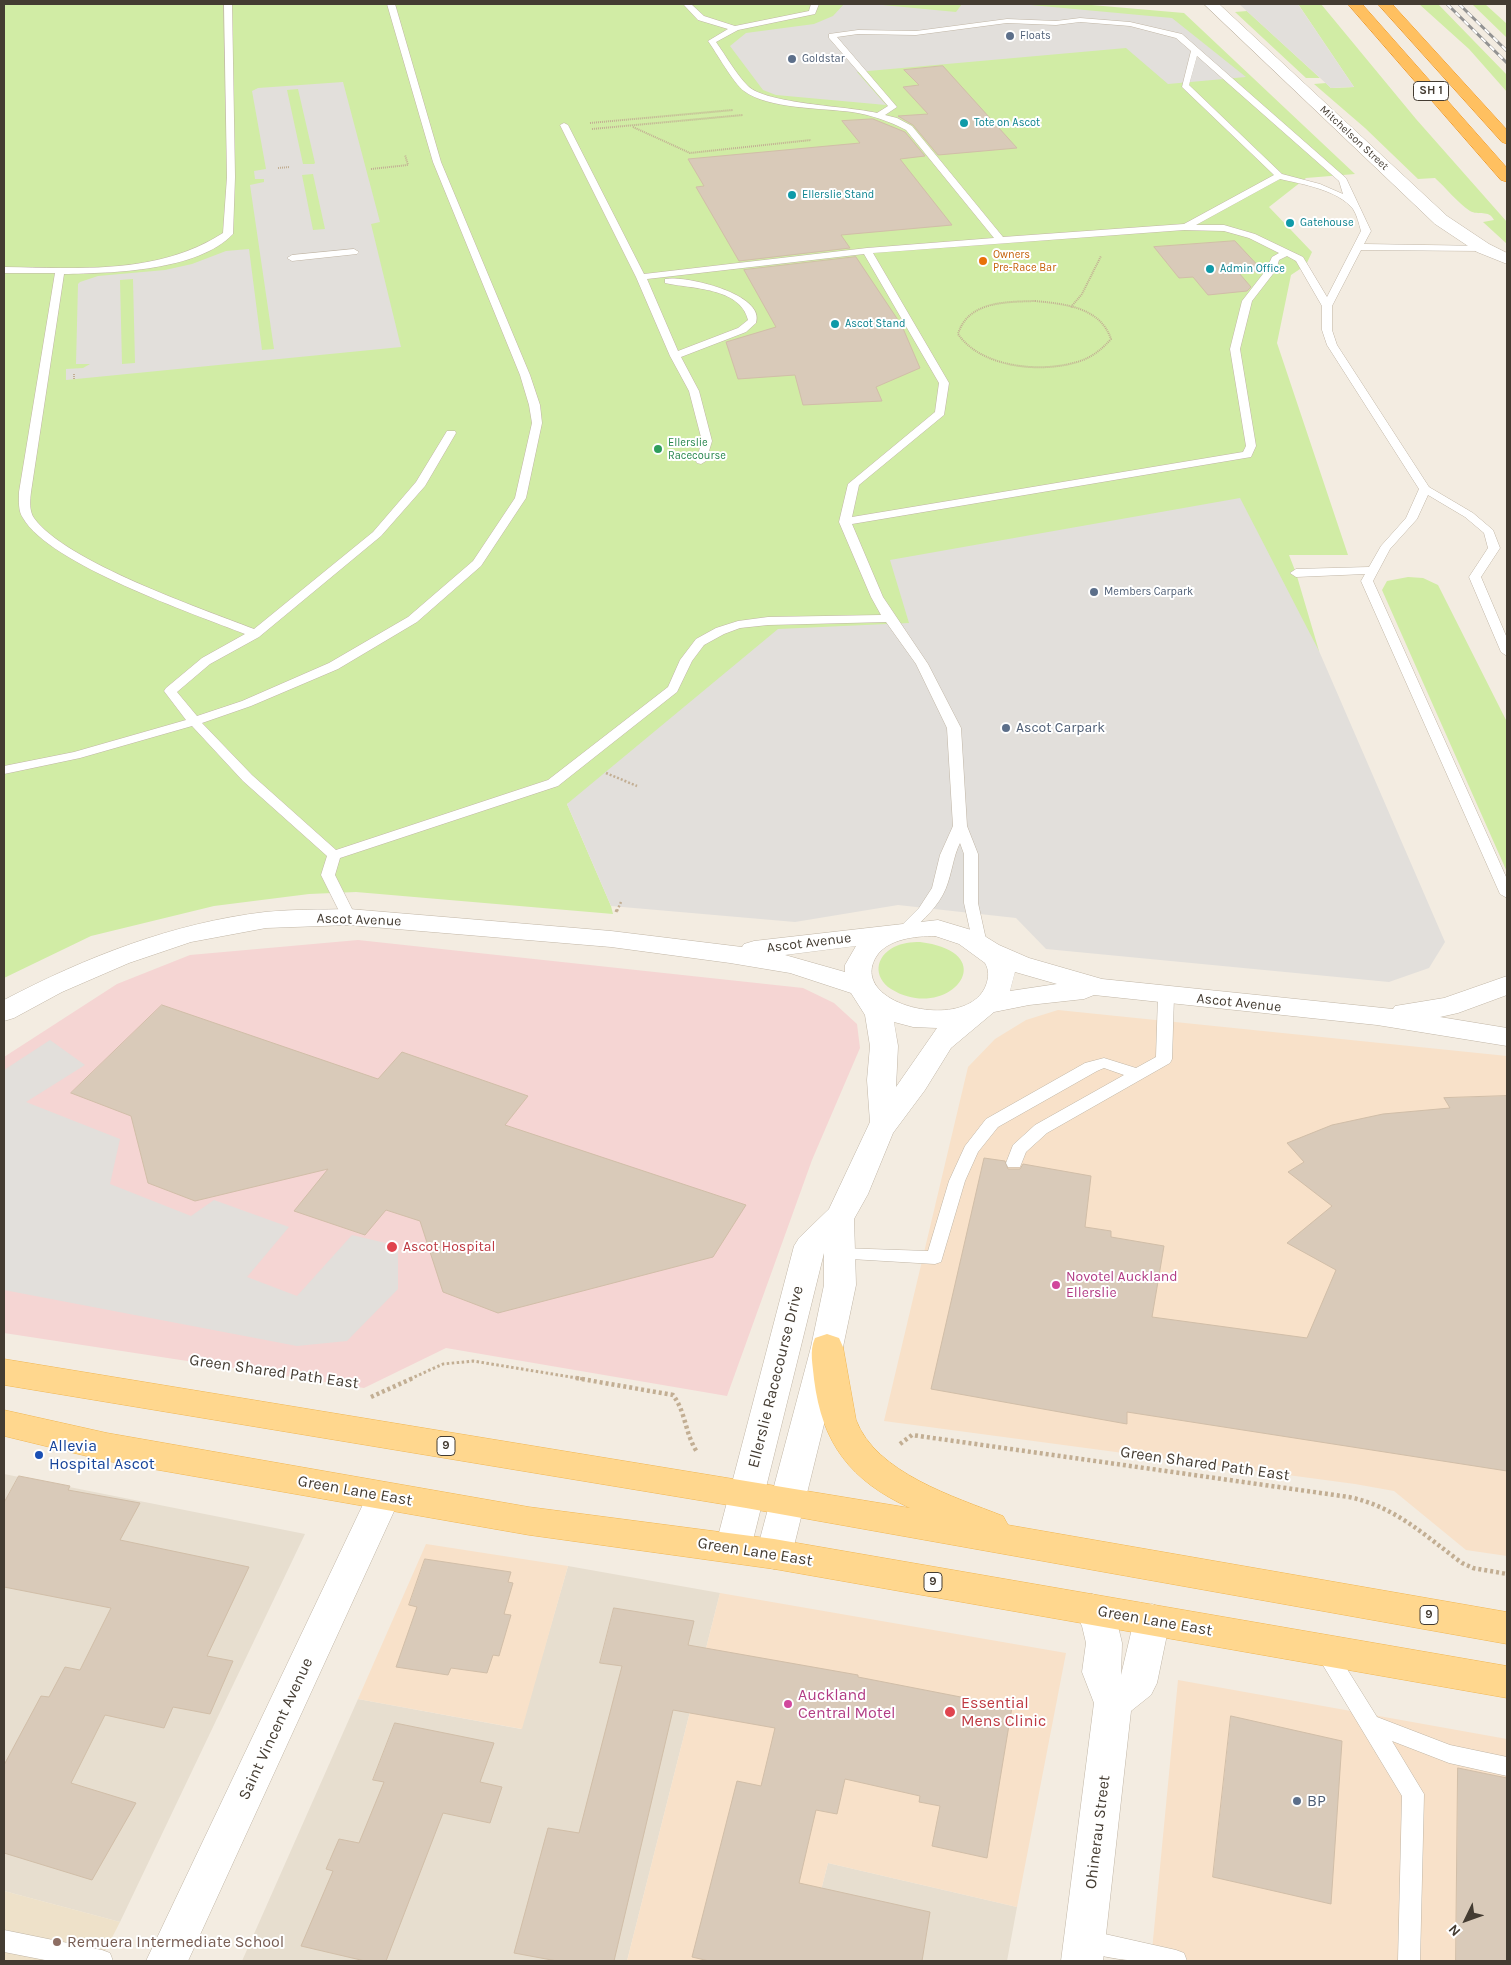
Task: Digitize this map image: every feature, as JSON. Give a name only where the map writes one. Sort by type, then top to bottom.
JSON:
[{"type":"highway","name":"SH 1","points":[[1355,4],[1507,177]]},
{"type":"highway","name":"SH 1","points":[[1385,4],[1507,139]]},
{"type":"main road","points":[[827,1347],[835,1405],[847,1440],[872,1467],[911,1495],[1048,1549]]},
{"type":"main road","name":"9","points":[[4,1372],[746,1494],[1048,1549],[1507,1628]]},
{"type":"main road","name":"Green Lane East","points":[[4,1423],[107,1447],[529,1521],[774,1554],[1507,1682]]},
{"type":"street","name":"Mitchelson Street","points":[[1211,4],[1441,220],[1483,248],[1507,259]]},
{"type":"street","name":"Ascot Avenue","points":[[4,1012],[52,986],[119,957],[186,934],[266,920],[349,917],[611,939],[730,954],[794,965],[866,992]]},
{"type":"street","points":[[866,992],[888,1010],[907,1017],[933,1020],[953,1019],[980,1008],[994,998],[1002,975],[1000,966],[985,947],[973,939],[936,928],[896,932],[872,944],[858,965],[866,992],[879,1015],[884,1046],[881,1080],[885,1122]]},
{"type":"street","name":"Ascot Avenue","points":[[730,954],[896,932]]},
{"type":"street","name":"Ascot Avenue","points":[[985,947],[1019,964],[1101,988],[1377,1016],[1507,1037]]},
{"type":"street","name":"Ascot Avenue","points":[[1377,1016],[1448,1007],[1507,985]]},
{"type":"street","name":"Ascot Avenue","points":[[980,1008],[1030,996],[1101,988]]},
{"type":"street","name":"Ellerslie Racecourse Drive","points":[[733,1548],[810,1246],[839,1218],[885,1122],[915,1083],[942,1039],[980,1008]]},
{"type":"street","name":"Ellerslie Racecourse Drive","points":[[774,1554],[803,1434],[827,1347],[840,1285],[839,1218]]},
{"type":"street","name":"Saint Vincent Avenue","points":[[167,1961],[384,1496]]},
{"type":"street","name":"Ohinerau Street","points":[[1084,1951],[1113,1703],[1101,1672],[1104,1643],[1100,1626],[1092,1610]]},
{"type":"street","points":[[1113,1703],[1138,1683],[1152,1620]]},
{"type":"lane","points":[[4,270],[115,268],[182,260],[200,253],[228,234],[231,177],[228,4]]},
{"type":"lane","points":[[4,770],[70,758],[194,723],[257,699],[334,665],[419,616],[456,585],[483,556],[506,526],[527,482],[532,465],[537,422],[525,375],[437,162],[391,4]]},
{"type":"lane","points":[[687,4],[701,18],[732,28]]},
{"type":"lane","points":[[815,4],[812,12],[795,19],[732,28],[712,41],[746,90],[770,99],[800,105],[853,110],[878,116],[909,128],[1001,240]]},
{"type":"lane","points":[[878,116],[893,107],[832,36],[858,32],[916,33],[1007,21],[1056,24],[1080,20],[1130,24],[1178,36],[1343,180],[1351,203],[1360,215],[1366,231],[1327,306]]},
{"type":"lane","points":[[1195,50],[1185,85],[1270,165],[1279,176],[1314,185],[1351,203]]},
{"type":"lane","points":[[564,125],[641,277],[675,356],[694,391],[707,441],[701,461]]},
{"type":"lane","points":[[1184,227],[1218,211],[1279,176]]},
{"type":"lane","points":[[641,277],[867,251],[1184,227],[1224,228],[1252,236],[1287,252],[1300,259],[1306,265],[1327,306],[1327,330],[1332,346],[1425,489],[1469,515],[1489,532],[1494,548],[1475,576],[1507,652]]},
{"type":"lane","points":[[1358,247],[1483,248]]},
{"type":"lane","points":[[867,251],[944,383],[940,413],[854,484],[845,522],[877,597],[889,618],[922,664],[954,728],[960,826],[970,854],[971,903],[985,947]]},
{"type":"lane","points":[[292,258],[354,252]]},
{"type":"lane","points":[[845,522],[1247,455],[1251,446],[1235,349],[1247,301],[1271,270],[1275,259],[1287,252]]},
{"type":"lane","points":[[60,270],[25,492],[24,506],[28,518],[52,543],[86,562],[254,634]]},
{"type":"lane","points":[[641,277],[690,284],[731,295],[749,308],[752,321],[742,330],[675,356]]},
{"type":"lane","points":[[334,855],[272,803],[194,723],[170,692],[206,661],[254,634],[377,534],[421,484],[451,433]]},
{"type":"lane","points":[[1425,489],[1411,519],[1384,548],[1367,581],[1507,894]]},
{"type":"lane","points":[[1296,572],[1373,570]]},
{"type":"lane","points":[[334,855],[553,783],[673,688],[686,660],[700,642],[720,630],[738,625],[768,621],[889,618]]},
{"type":"lane","points":[[896,932],[924,911],[939,888],[947,855],[960,826]]},
{"type":"lane","points":[[334,855],[328,875],[349,917]]},
{"type":"lane","points":[[1014,1163],[1019,1149],[1041,1129],[1164,1059],[1166,996]]},
{"type":"lane","points":[[840,1254],[935,1258],[957,1181],[971,1150],[992,1123],[1091,1067],[1104,1063],[1137,1074]]},
{"type":"lane","points":[[1324,1650],[1413,1794],[1409,1961]]},
{"type":"lane","points":[[1369,1723],[1449,1754],[1507,1766]]},
{"type":"lane","points":[[4,1941],[102,1961]]},
{"type":"lane","points":[[1084,1951],[1176,1961]]},
{"type":"path","points":[[587,130],[785,110],[800,105]]},
{"type":"path","points":[[564,125],[736,110]]},
{"type":"path","points":[[631,126],[690,153],[811,140]]},
{"type":"path","points":[[371,169],[408,165],[405,155]]},
{"type":"path","points":[[278,168],[290,167]]},
{"type":"path","points":[[1071,307],[1082,294],[1113,232]]},
{"type":"path","points":[[1035,301],[1071,307],[1101,319],[1110,329],[1112,339],[1105,349],[1099,353],[1073,363],[1033,366],[1001,361],[966,346],[958,334],[959,323],[969,314],[987,306],[1010,302],[1035,301]]},
{"type":"path","points":[[74,374],[74,379]]},
{"type":"path","name":"Green Shared Path East","points":[[368,1398],[443,1364],[473,1361],[662,1392],[673,1395],[679,1401],[692,1444],[702,1456]]},
{"type":"path","name":"Green Shared Path East","points":[[898,1446],[912,1435],[1349,1497],[1372,1502],[1394,1512],[1462,1563],[1473,1568],[1507,1574]]},
{"type":"shaded area","name":"Floats","points":[[844,4],[872,4],[956,12],[962,4],[1020,4],[1172,18],[1246,77],[1168,84],[1126,48],[857,72],[886,105],[776,95],[763,90],[730,46],[746,33],[814,24],[833,16]]},
{"type":"shaded area","points":[[1239,4],[1298,4],[1354,87],[1331,88]]},
{"type":"shaded area","points":[[343,82],[380,222],[371,224],[401,347],[66,380],[66,369],[83,368],[90,364],[76,364],[78,284],[80,282],[98,276],[165,270],[192,264],[226,251],[249,249],[262,350],[274,349],[250,185],[264,182],[264,179],[255,179],[254,171],[266,169],[252,91],[258,88]],"holes":[[[298,89],[315,163],[314,164],[303,164],[287,90]],[[313,174],[325,229],[313,230],[302,175]],[[133,279],[135,363],[122,364],[120,280]]]},
{"type":"shaded area","name":"Ascot Carpark","points":[[1240,498],[1319,651],[1445,942],[1429,968],[1389,982],[1046,949],[1016,918],[898,905],[795,922],[611,906],[567,804],[778,629],[909,623],[890,560]]},
{"type":"shaded area","name":"Ascot Hospital","points":[[358,940],[803,988],[834,1003],[857,1024],[860,1048],[812,1160],[727,1396],[446,1348],[364,1388],[4,1333],[4,1057],[117,984],[190,955]]},
{"type":"shaded area","points":[[1058,1010],[1507,1056],[1507,1556],[1466,1550],[1394,1491],[1355,1484],[884,1421],[968,1067],[995,1039],[1026,1020]]},
{"type":"shaded area","points":[[50,1040],[85,1065],[26,1102],[120,1139],[110,1184],[191,1216],[214,1200],[289,1227],[247,1277],[297,1296],[352,1235],[398,1246],[398,1289],[347,1341],[297,1346],[4,1290],[4,1070]]},
{"type":"shaded area","points":[[4,1474],[305,1534],[120,1922],[4,1891]]},
{"type":"shaded area","points":[[426,1544],[568,1566],[522,1729],[358,1699]]},
{"type":"shaded area","points":[[568,1566],[720,1593],[627,1961],[242,1961],[358,1699],[521,1729]]},
{"type":"shaded area","points":[[720,1593],[1066,1653],[1017,1907],[828,1863],[803,1961],[627,1961]]},
{"type":"shaded area","points":[[1178,1680],[1507,1739],[1507,1961],[1151,1961]]},
{"type":"shaded area","points":[[828,1863],[1017,1907],[1007,1961],[803,1961]]},
{"type":"shaded area","name":"Remuera Intermediate School","points":[[4,1891],[120,1922],[100,1961],[4,1961]]},
{"type":"green space","name":"Ellerslie Racecourse","points":[[4,4],[1080,4],[1184,13],[1355,174],[1306,178],[1269,207],[1312,252],[1306,265],[1291,275],[1277,343],[1348,555],[1289,555],[1319,651],[922,645],[567,804],[613,914],[356,892],[309,894],[214,906],[91,936],[4,978]]},
{"type":"green space","points":[[1298,4],[1321,4],[1416,119],[1507,222],[1507,244],[1483,222],[1494,220],[1492,217],[1470,211],[1435,178],[1418,179],[1365,128],[1314,84],[1326,83],[1331,88],[1354,87]]},
{"type":"green space","points":[[1419,4],[1438,4],[1507,75],[1507,92],[1469,49]]},
{"type":"green space","points":[[1472,4],[1485,4],[1507,24],[1507,38]]},
{"type":"green space","points":[[1247,11],[1320,78],[1306,78],[1235,12]]},
{"type":"green space","points":[[1408,577],[1423,578],[1438,585],[1507,722],[1507,872],[1382,590],[1387,581]]},
{"type":"green space","points":[[920,942],[946,949],[960,959],[964,971],[959,983],[948,992],[931,998],[912,997],[891,989],[881,979],[879,973],[880,962],[888,951],[900,945]]},
{"type":"building","points":[[943,66],[1017,148],[938,155],[913,125],[898,116],[928,114],[903,87],[919,85],[904,70]]},
{"type":"building","name":"Ellerslie Stand","points":[[873,119],[905,132],[925,156],[900,159],[952,225],[841,235],[850,248],[739,261],[696,187],[704,186],[688,159],[860,143],[842,121]]},
{"type":"building","name":"Admin Office","points":[[1235,241],[1263,271],[1239,273],[1251,287],[1247,291],[1208,295],[1193,277],[1179,278],[1154,247]]},
{"type":"building","name":"Ascot Stand","points":[[856,257],[902,326],[920,368],[876,387],[882,401],[803,405],[795,375],[738,379],[726,342],[776,327],[744,270]]},
{"type":"building","points":[[162,1005],[378,1079],[402,1052],[528,1096],[505,1125],[746,1205],[713,1257],[498,1313],[443,1292],[420,1221],[386,1210],[365,1235],[294,1211],[328,1169],[195,1201],[148,1183],[131,1116],[71,1093]]},
{"type":"building","name":"Novotel Auckland Ellerslie","points":[[1507,1096],[1507,1471],[1127,1412],[1127,1424],[931,1389],[984,1158],[1005,1161],[1008,1169],[1020,1169],[1023,1164],[1091,1176],[1085,1227],[1111,1231],[1111,1237],[1164,1246],[1152,1317],[1307,1338],[1336,1270],[1287,1243],[1332,1206],[1288,1172],[1304,1162],[1287,1143],[1332,1125],[1383,1114],[1450,1108],[1444,1098]]},
{"type":"building","points":[[19,1476],[70,1486],[68,1490],[140,1503],[120,1540],[249,1567],[207,1656],[233,1661],[210,1714],[173,1707],[164,1728],[105,1715],[71,1783],[136,1803],[92,1880],[4,1853],[4,1765],[41,1696],[49,1697],[65,1667],[80,1670],[111,1608],[4,1587],[4,1503]]},
{"type":"building","points":[[425,1559],[511,1572],[508,1582],[513,1583],[504,1614],[511,1615],[499,1656],[493,1655],[487,1673],[451,1668],[448,1675],[396,1667],[417,1607],[409,1605]]},
{"type":"building","points":[[614,1608],[694,1621],[688,1645],[858,1675],[858,1677],[1012,1707],[987,1858],[932,1846],[940,1806],[919,1802],[920,1796],[845,1779],[837,1814],[816,1810],[799,1883],[930,1912],[922,1961],[709,1961],[692,1957],[737,1781],[761,1786],[775,1728],[673,1710],[614,1961],[557,1961],[514,1953],[548,1828],[579,1833],[622,1666],[600,1663]]},
{"type":"building","points":[[1231,1716],[1342,1741],[1331,1904],[1213,1877]]},
{"type":"building","points":[[395,1723],[494,1743],[480,1782],[502,1787],[490,1823],[443,1813],[386,1961],[365,1961],[301,1946],[333,1871],[326,1869],[339,1839],[359,1843],[384,1782],[373,1780]]},
{"type":"building","points":[[1458,1768],[1507,1778],[1507,1961],[1456,1961]]},
{"type":"railway","points":[[1447,4],[1507,63]]},
{"type":"railway","points":[[1459,4],[1507,51]]},
{"type":"place","name":"Floats","points":[[1010,36]]},
{"type":"place","name":"Goldstar","points":[[792,59]]},
{"type":"place","name":"Tote on Ascot","points":[[964,123]]},
{"type":"place","name":"Ellerslie Stand","points":[[792,195]]},
{"type":"place","name":"Gatehouse","points":[[1290,223]]},
{"type":"place","name":"Owners Pre-Race Bar","points":[[983,261]]},
{"type":"place","name":"Admin Office","points":[[1210,269]]},
{"type":"place","name":"Ascot Stand","points":[[835,324]]},
{"type":"place","name":"Ellerslie Racecourse","points":[[658,449]]},
{"type":"place","name":"Members Carpark","points":[[1094,592]]},
{"type":"place","name":"Ascot Carpark","points":[[1006,728]]},
{"type":"place","name":"Ascot Hospital","points":[[392,1247]]},
{"type":"place","name":"Novotel Auckland Ellerslie","points":[[1056,1285]]},
{"type":"place","name":"Allevia Hospital Ascot","points":[[39,1455]]},
{"type":"place","name":"Auckland Central Motel","points":[[788,1704]]},
{"type":"place","name":"Essential Mens Clinic","points":[[950,1712]]},
{"type":"place","name":"BP","points":[[1297,1801]]},
{"type":"place","name":"Remuera Intermediate School","points":[[57,1942]]}]
